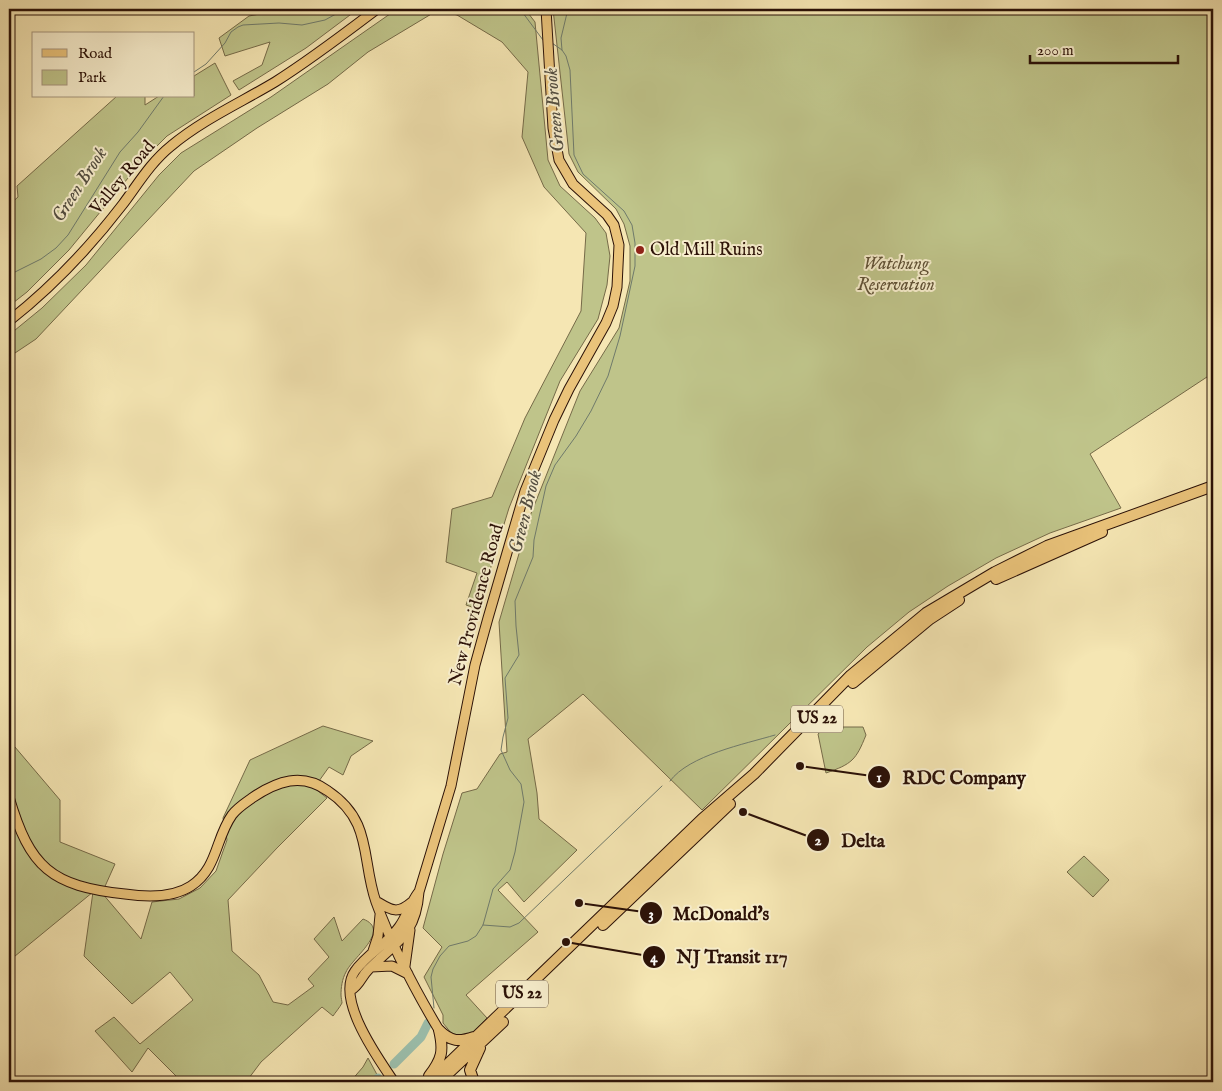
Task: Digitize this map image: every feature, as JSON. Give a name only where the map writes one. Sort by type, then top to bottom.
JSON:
[{"type":"highway","name":"US 22","points":[[439,1082],[695,826],[754,774],[851,675],[926,613],[995,572],[1047,546],[1213,486]]},
{"type":"highway","name":"US 22","points":[[428,1082],[482,1037],[759,777],[856,680],[930,620],[974,591],[1029,563],[1106,530],[1213,492]]},
{"type":"highway","points":[[437,1026],[447,1038],[456,1041],[482,1037]]},
{"type":"highway","points":[[428,1082],[428,1076],[439,1061],[442,1050],[437,1026]]},
{"type":"highway","points":[[474,1082],[470,1074],[471,1066],[482,1037]]},
{"type":"highway","points":[[450,1082],[460,1082]]},
{"type":"main road","name":"Valley Road","points":[[9,321],[51,284],[83,250],[122,205],[152,166],[171,146],[216,116],[276,81],[377,9]]},
{"type":"main road","name":"New Providence Road","points":[[419,892],[393,941],[362,977],[358,986],[351,990],[350,983],[353,974],[372,954],[393,941],[410,930],[418,904],[419,892],[451,786],[475,665],[526,491],[558,412],[606,323],[613,306],[617,287],[620,251],[617,231],[607,215],[574,184],[559,160],[553,128],[546,9]]},
{"type":"main road","points":[[9,797],[18,826],[29,848],[41,863],[60,879],[85,889],[148,896],[165,895],[190,887],[199,880],[213,862],[228,822],[239,808],[275,785],[290,780],[306,780],[320,785],[336,796],[357,823],[365,846],[380,912],[407,970],[437,1026]]},
{"type":"main road","points":[[376,901],[389,909],[396,910],[406,907],[412,902]]},
{"type":"main road","points":[[372,954],[378,936],[380,912]]},
{"type":"main road","points":[[407,970],[410,930]]},
{"type":"main road","points":[[371,968],[392,966],[407,970]]},
{"type":"main road","points":[[351,990],[351,1000],[365,1035],[392,1080]]},
{"type":"green space","points":[[287,9],[358,9],[306,48],[239,90],[233,81],[262,65],[270,42],[225,56],[219,38],[249,16]]},
{"type":"green space","points":[[397,9],[525,9],[535,22],[548,160],[560,186],[595,218],[606,233],[610,256],[607,285],[598,319],[560,381],[509,508],[478,609],[466,605],[477,573],[446,562],[452,509],[492,497],[525,418],[581,311],[586,233],[544,187],[522,137],[528,72],[502,42],[457,15],[438,10],[368,52],[328,84],[257,128],[194,171],[36,339],[9,357],[9,335],[42,308],[86,265],[159,175],[181,153],[271,97]]},
{"type":"green space","name":"Watchung Reservation","points":[[553,9],[1213,9],[1213,373],[1090,454],[1121,508],[1050,533],[996,558],[948,586],[909,612],[867,647],[702,810],[583,694],[528,739],[537,793],[539,819],[577,850],[524,902],[507,882],[498,890],[538,932],[466,995],[487,1018],[472,1032],[459,1035],[452,1034],[443,1023],[443,1015],[424,977],[442,947],[423,928],[462,793],[477,789],[500,754],[507,752],[499,622],[530,516],[580,391],[619,328],[630,281],[630,246],[624,224],[616,209],[578,172],[569,154]]},
{"type":"green space","points":[[215,63],[231,95],[167,136],[142,161],[69,250],[27,292],[9,306],[9,205],[18,197],[17,186],[115,98],[145,98],[145,105],[156,98],[195,98],[195,75]]},
{"type":"green space","points":[[323,726],[373,741],[351,756],[343,775],[329,767],[314,788],[327,798],[228,900],[232,951],[259,975],[273,1002],[288,1005],[314,986],[308,979],[329,957],[314,939],[334,917],[342,941],[363,919],[371,924],[373,930],[372,937],[346,972],[341,989],[342,1003],[333,1016],[322,1007],[261,1062],[246,1082],[180,1082],[148,1048],[132,1072],[95,1031],[114,1017],[140,1044],[193,1000],[170,972],[132,1004],[84,956],[93,892],[9,961],[9,740],[60,800],[60,842],[115,864],[102,893],[141,939],[152,902],[179,899],[200,888],[216,871],[227,840],[223,818],[250,760]]},
{"type":"green space","points":[[826,727],[863,727],[866,735],[856,756],[852,760],[842,767],[826,773],[818,734]]},
{"type":"green space","points":[[1084,856],[1109,880],[1093,897],[1067,872]]},
{"type":"green space","points":[[368,1058],[381,1082],[350,1082],[363,1067]]},
{"type":"waterway","name":"Green Brook","points":[[195,71],[206,64],[225,43],[231,32],[238,27],[243,25],[279,23],[302,25],[325,20],[345,9]]},
{"type":"waterway","name":"Green Brook","points":[[520,9],[543,40]]},
{"type":"waterway","points":[[562,50],[561,38],[568,9]]},
{"type":"waterway","name":"Green Brook","points":[[434,1008],[431,977],[433,969],[440,956],[449,946],[468,941],[476,936],[483,925],[493,889],[510,870],[515,852],[524,802],[521,784],[510,770],[501,750],[508,718],[505,678],[519,655],[515,601],[533,557],[534,540],[546,486],[555,465],[591,411],[608,376],[620,336],[635,266],[635,243],[632,225],[624,211],[583,174],[574,155],[570,70],[566,56],[562,50],[552,43]]},
{"type":"waterway","name":"Green Brook","points":[[9,275],[41,259],[56,248],[68,235],[120,152],[138,132],[163,98]]},
{"type":"waterway","points":[[670,781],[690,764],[704,757],[775,735]]},
{"type":"waterway","points":[[483,925],[510,927],[519,923],[662,786]]},
{"type":"waterway","name":"Green Brook","points":[[394,1064],[421,1037],[428,1023]]},
{"type":"waterway","name":"Green Brook","points":[[374,1082],[378,1078]]},
{"type":"place","name":"Old Mill Ruins","points":[[640,250]]},
{"type":"place","name":"RDC Company","points":[[800,766]]},
{"type":"place","name":"Delta","points":[[743,812]]},
{"type":"place","name":"McDonald's","points":[[579,903]]},
{"type":"place","name":"NJ Transit 117","points":[[566,942]]}]
